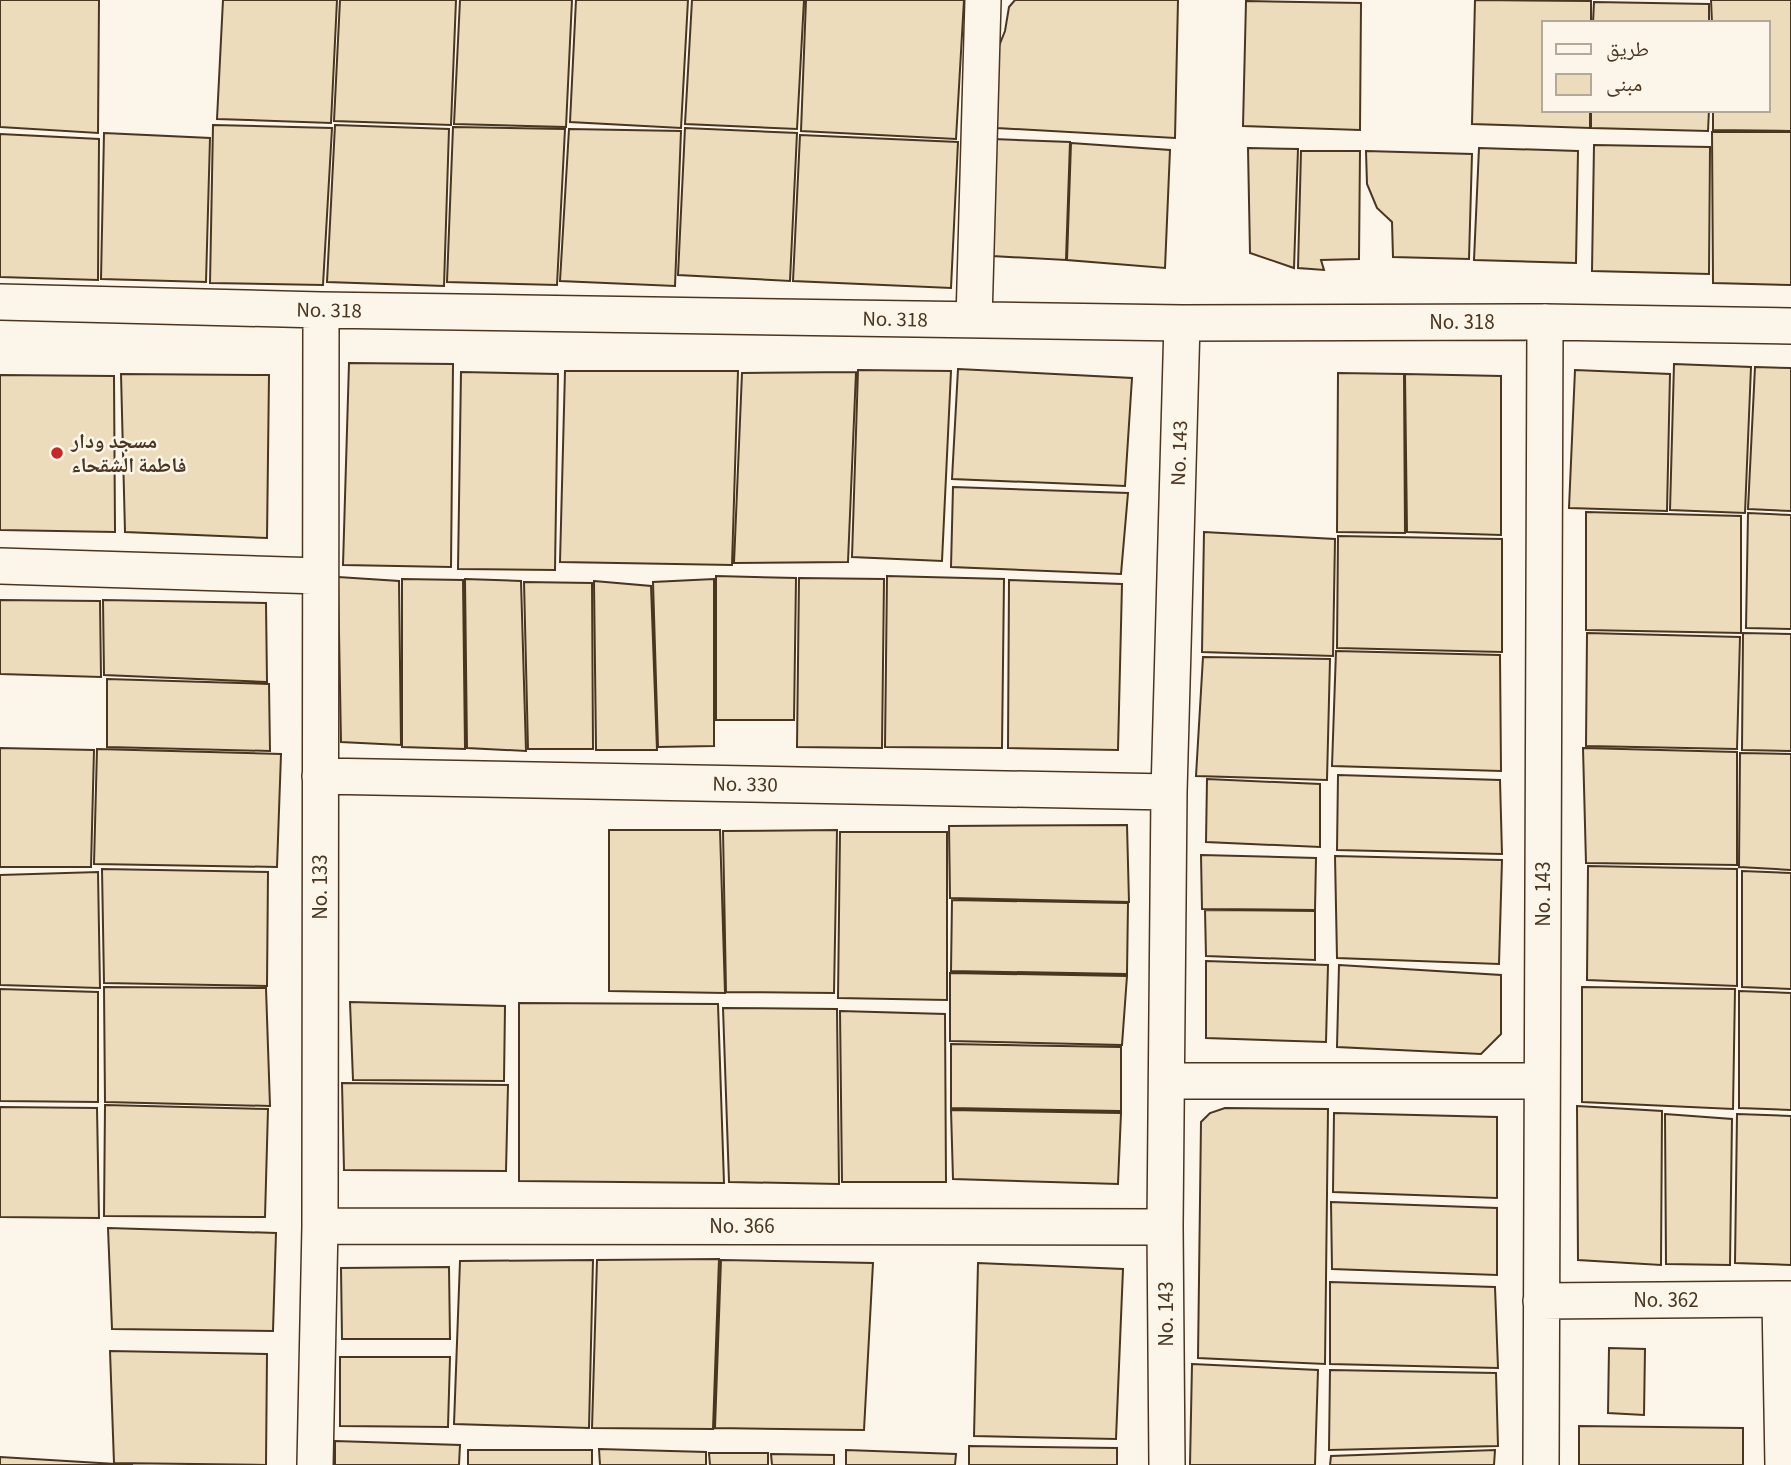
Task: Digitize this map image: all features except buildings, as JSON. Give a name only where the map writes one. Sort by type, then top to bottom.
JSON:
[{"type":"street","points":[[974,320],[983,0]]},
{"type":"street","name":"No. 318","points":[[0,302],[321,310],[1182,323],[1545,322],[1791,326]]},
{"type":"street","name":"No. 133","points":[[315,1465],[320,1226],[321,310]]},
{"type":"street","name":"No. 143","points":[[1541,1465],[1545,322]]},
{"type":"street","name":"No. 143","points":[[1167,1465],[1165,1227],[1169,792],[1182,323]]},
{"type":"street","points":[[0,566],[320,576]]},
{"type":"street","name":"No. 330","points":[[320,776],[1169,792]]},
{"type":"street","points":[[1167,1081],[1542,1081]]},
{"type":"street","name":"No. 366","points":[[320,1226],[1165,1227]]},
{"type":"street","points":[[1783,1465],[1785,1299]]},
{"type":"street","name":"No. 362","points":[[1541,1301],[1785,1299]]},
{"type":"place","name":"مسجد ودار فاطمة الشقحاء","points":[[57,453]]}]
